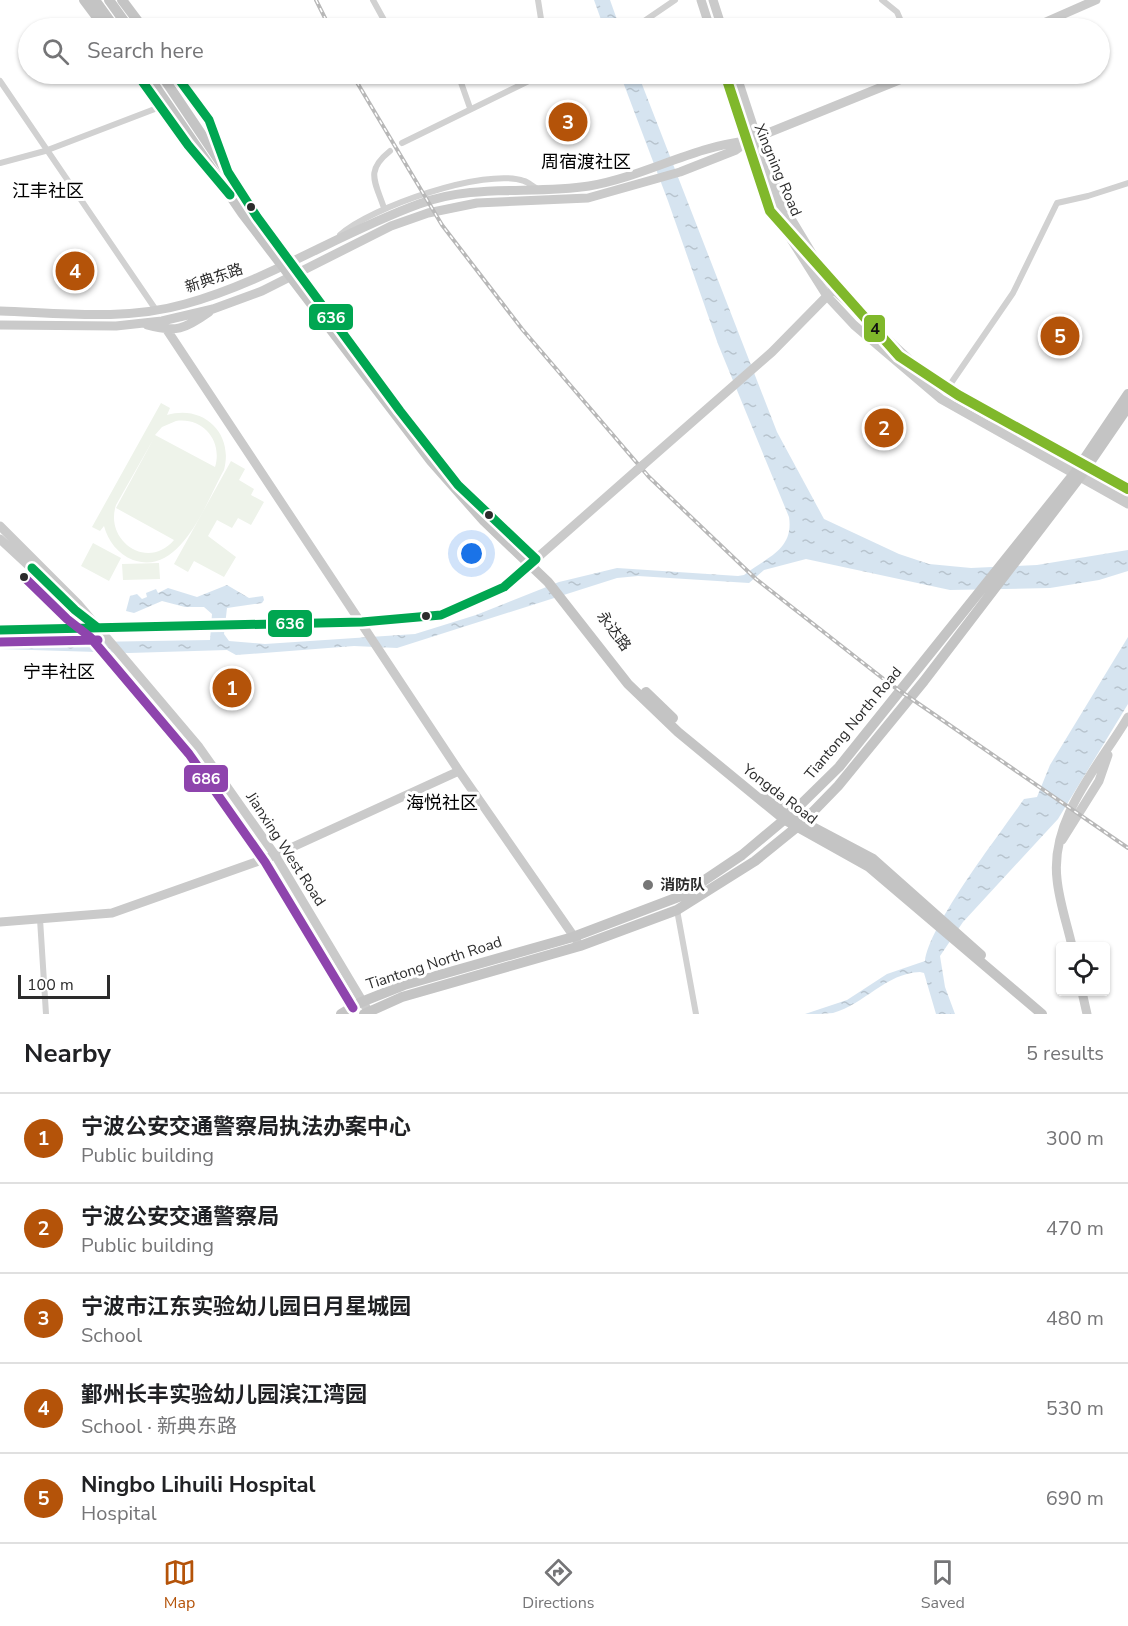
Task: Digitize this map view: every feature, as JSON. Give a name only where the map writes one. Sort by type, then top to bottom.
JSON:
[{"type":"main road","points":[[84,0],[98,18]]},
{"type":"main road","points":[[95,0],[108,18]]},
{"type":"main road","points":[[109,0],[122,18]]},
{"type":"main road","points":[[122,0],[136,18]]},
{"type":"main road","points":[[700,0],[706,18]]},
{"type":"main road","points":[[712,0],[718,18]]},
{"type":"main road","points":[[1051,18],[1078,4],[1096,0]]},
{"type":"main road","points":[[143,84],[188,145],[288,265]]},
{"type":"main road","points":[[154,84],[232,197]]},
{"type":"main road","points":[[167,84],[228,172],[288,265]]},
{"type":"main road","points":[[183,84],[209,120],[228,172]]},
{"type":"main road","name":"Xingning Road","points":[[728,84],[753,140],[789,236],[854,325],[941,399],[1128,496]]},
{"type":"main road","name":"Xingning Road","points":[[739,84],[753,140]]},
{"type":"main road","points":[[753,140],[890,84]]},
{"type":"main road","name":"新典东路","points":[[0,311],[103,314],[156,310],[184,305],[238,287],[288,265],[357,228],[421,203],[470,192],[586,186],[628,178],[727,143],[753,140]]},
{"type":"main road","name":"新典东路","points":[[0,325],[116,326],[213,309],[296,276],[391,226],[428,213],[477,203],[588,198],[680,172],[736,150],[753,140]]},
{"type":"main road","name":"永达路","points":[[288,265],[450,476],[570,602],[633,680],[700,742],[788,817]]},
{"type":"main road","points":[[0,630],[100,631],[364,625],[441,615],[504,587],[757,366],[830,293]]},
{"type":"main road","name":"Xingning Road","points":[[830,293],[947,389],[1128,504]]},
{"type":"main road","points":[[142,323],[167,330],[189,326],[213,309]]},
{"type":"main road","points":[[167,330],[459,771],[577,941]]},
{"type":"main road","name":"Tiantong North Road","points":[[341,1014],[366,1010],[677,910],[755,861],[799,825],[838,786],[981,608],[1079,472],[1128,394]]},
{"type":"main road","points":[[1079,472],[1128,407]]},
{"type":"main road","name":"Tiantong North Road","points":[[577,941],[681,896],[742,855],[788,817],[839,767],[1003,561],[1079,472]]},
{"type":"main road","name":"Jianxing West Road","points":[[0,526],[78,604],[199,747],[275,855],[366,1010]]},
{"type":"main road","name":"Jianxing West Road","points":[[0,539],[100,631]]},
{"type":"main road","points":[[1071,942],[1057,879],[1057,853],[1068,829],[1099,782],[1113,743],[1128,717]]},
{"type":"main road","points":[[0,922],[112,913],[275,855],[459,771]]},
{"type":"main road","name":"Yongda Road","points":[[788,817],[869,867],[964,946]]},
{"type":"main road","points":[[964,946],[1042,1014]]},
{"type":"main road","points":[[964,946],[1049,1014]]},
{"type":"main road","points":[[1083,996],[1087,1014]]},
{"type":"street","points":[[373,0],[383,18]]},
{"type":"street","points":[[537,0],[541,18]]},
{"type":"street","points":[[649,18],[675,0]]},
{"type":"street","points":[[882,0],[897,12],[900,18]]},
{"type":"street","points":[[0,81],[45,151],[156,310]]},
{"type":"street","points":[[462,84],[470,108]]},
{"type":"street","points":[[402,142],[522,84]]},
{"type":"street","points":[[0,163],[45,151],[160,107]]},
{"type":"street","points":[[384,208],[373,174],[376,164],[390,151]]},
{"type":"street","points":[[336,240],[351,225],[384,208],[422,195],[487,180],[524,181],[536,188]]},
{"type":"street","points":[[947,389],[1013,293],[1057,203],[1128,183]]},
{"type":"street","points":[[677,910],[696,1014]]},
{"type":"street","points":[[40,919],[46,1014]]},
{"type":"shaded area","points":[[161,403],[170,408],[167,415],[192,414],[213,424],[224,444],[226,457],[224,470],[200,517],[178,547],[165,558],[150,562],[133,560],[114,546],[104,526],[100,531],[92,527]],"holes":[[[176,421],[195,423],[209,433],[216,448],[215,467],[155,435],[162,427]],[[154,438],[116,508],[174,540],[164,549],[152,553],[131,548],[122,540],[116,530],[114,518],[116,505]]]},
{"type":"shaded area","points":[[231,461],[245,469],[239,480],[254,489],[251,495],[264,502],[251,525],[238,518],[232,528],[217,520],[208,536],[236,557],[224,577],[194,561],[188,572],[174,564]]},
{"type":"shaded area","points":[[93,543],[121,558],[109,581],[81,566]]},
{"type":"shaded area","points":[[159,563],[160,579],[123,580],[122,564]]},
{"type":"water","points":[[594,0],[610,0],[616,18],[600,18]]},
{"type":"water","points":[[624,84],[642,84],[777,432],[824,519],[899,554],[929,564],[971,568],[1037,565],[1128,550],[1128,571],[1099,580],[1050,588],[950,590],[806,559],[764,570],[749,583],[638,576],[617,578],[397,648],[354,646],[236,655],[227,650],[129,653],[0,649],[0,641],[31,643],[210,640],[212,614],[204,607],[185,607],[162,601],[134,613],[126,611],[130,596],[137,594],[142,599],[147,597],[146,593],[156,589],[158,593],[168,588],[197,597],[227,585],[249,598],[263,596],[262,603],[227,608],[224,634],[229,641],[265,644],[415,634],[476,615],[559,582],[617,568],[744,575],[777,552],[783,545],[789,528],[789,517],[718,344]]},
{"type":"water","points":[[1128,637],[1128,704],[1058,819],[963,922],[940,956],[945,987],[955,1014],[936,1014],[924,973],[920,972],[886,983],[845,1009],[833,1013],[805,1014],[847,1000],[887,974],[925,961],[929,945],[952,903],[1024,799],[1037,797],[1050,765]]},
{"type":"railway","points":[[316,0],[325,18]]},
{"type":"railway","points":[[358,84],[442,225],[522,329],[649,477],[756,579],[890,684],[1128,848]]},
{"type":"transit line","name":"636","points":[[144,84],[188,145],[230,195]]},
{"type":"transit line","name":"636","points":[[0,630],[362,622],[441,615],[504,587],[536,559],[458,485],[400,411],[257,217],[228,172],[209,120],[182,84]]},
{"type":"transit line","name":"4","points":[[728,84],[770,211],[899,356],[958,395],[1128,489]]},
{"type":"transit line","name":"636","points":[[32,568],[75,610],[98,628]]},
{"type":"transit line","name":"686","points":[[24,577],[67,619],[90,637],[189,754],[265,862],[353,1008]]},
{"type":"transit line","name":"686","points":[[0,642],[98,640]]},
{"type":"place","name":"宁波市江东实验幼儿园日月星城园","points":[[568,122]]},
{"type":"place","name":"鄞州长丰实验幼儿园滨江湾园","points":[[75,271]]},
{"type":"place","name":"Ningbo Lihuili Hospital","points":[[1060,336]]},
{"type":"place","name":"宁波公安交通警察局","points":[[884,428]]},
{"type":"place","name":"宁波公安交通警察局执法办案中心","points":[[232,688]]},
{"type":"place","name":"消防队","points":[[648,885]]},
{"type":"district","name":"周宿渡社区","points":[[586,162]]},
{"type":"district","name":"江丰社区","points":[[48,191]]},
{"type":"district","name":"宁丰社区","points":[[59,672]]},
{"type":"district","name":"海悦社区","points":[[442,803]]}]
